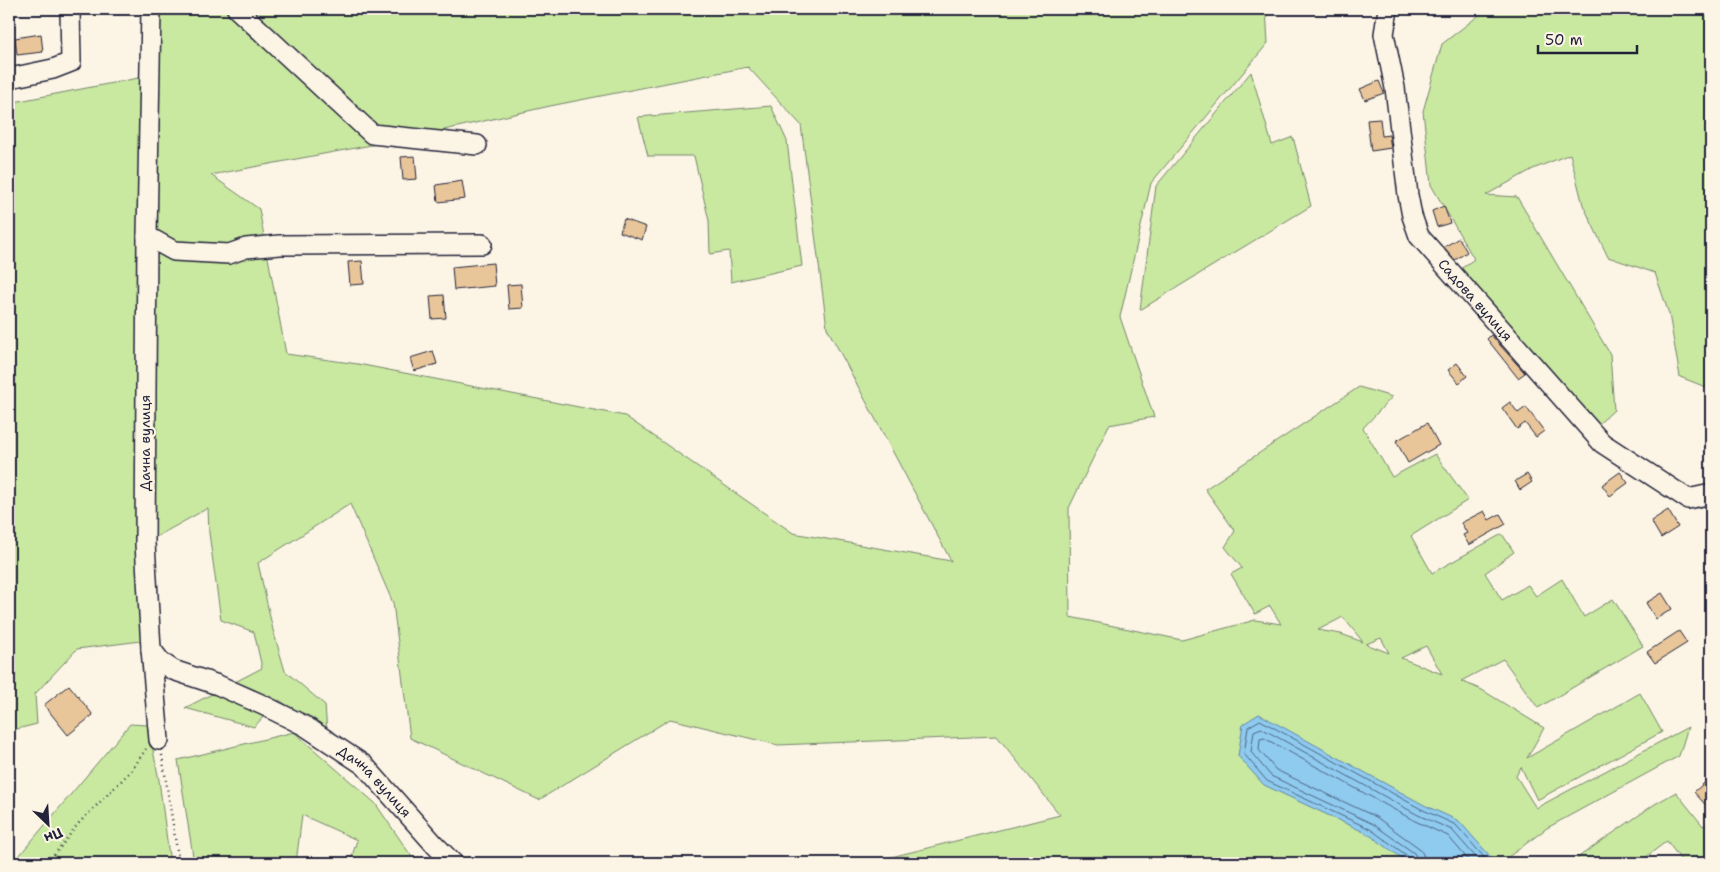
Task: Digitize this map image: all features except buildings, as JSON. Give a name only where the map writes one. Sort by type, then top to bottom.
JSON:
[{"type":"street","points":[[15,77],[53,70],[71,62],[70,9]]},
{"type":"street","name":"Дачна вулиця","points":[[151,9],[146,236],[145,543],[151,649],[159,740]]},
{"type":"street","points":[[237,9],[372,134],[477,145]]},
{"type":"street","name":"Садова вулиця","points":[[1388,9],[1384,34],[1395,88],[1408,195],[1412,216],[1419,236],[1602,443],[1688,499],[1711,494]]},
{"type":"street","points":[[146,236],[174,251],[229,254],[246,248],[280,245],[482,244]]},
{"type":"street","name":"Дачна вулиця","points":[[151,649],[161,662],[174,670],[218,685],[263,705],[305,726],[364,765],[453,863]]},
{"type":"path","points":[[48,863],[78,824],[131,771],[149,744],[159,740],[179,863]]},
{"type":"green space","points":[[161,9],[1266,9],[1268,43],[1151,183],[1120,317],[1154,417],[1109,425],[1069,508],[1070,617],[1182,640],[1255,620],[1281,624],[1270,606],[1255,614],[1231,574],[1242,568],[1225,547],[1235,531],[1205,489],[1359,387],[1392,397],[1363,428],[1392,477],[1435,454],[1468,500],[1411,536],[1432,573],[1502,534],[1514,552],[1485,573],[1502,600],[1528,585],[1536,596],[1562,579],[1584,617],[1613,599],[1643,646],[1538,708],[1503,659],[1461,681],[1482,690],[1544,728],[1527,758],[1640,693],[1662,732],[1537,800],[1521,767],[1516,776],[1536,808],[1688,727],[1679,756],[1547,828],[1503,861],[1504,863],[867,863],[1060,815],[997,736],[778,745],[670,719],[539,800],[410,738],[393,603],[350,504],[258,563],[273,630],[285,671],[325,705],[327,732],[279,700],[254,727],[185,708],[262,668],[254,632],[221,620],[209,533],[208,508],[145,543],[141,641],[77,649],[35,694],[37,724],[9,731],[9,103],[159,74]],"holes":[[[748,67],[801,125],[827,328],[951,561],[793,533],[625,416],[358,364],[286,354],[259,209],[211,175],[409,138],[550,106]],[[1343,617],[1363,642],[1341,634],[1318,630]],[[1381,638],[1389,653],[1366,644]],[[1426,646],[1442,674],[1401,658]]]},
{"type":"green space","points":[[1487,9],[1711,9],[1711,389],[1680,377],[1669,314],[1655,273],[1608,257],[1583,205],[1570,154],[1533,169],[1486,195],[1517,197],[1610,354],[1614,410],[1591,431],[1458,271],[1474,259],[1431,185],[1423,111],[1442,44]]},
{"type":"green space","points":[[1251,72],[1272,145],[1293,137],[1311,206],[1140,310],[1156,186]]},
{"type":"green space","points":[[771,106],[787,141],[802,266],[731,282],[729,251],[710,254],[709,221],[694,156],[648,156],[638,117]]},
{"type":"green space","points":[[130,724],[148,725],[159,780],[170,863],[13,863]]},
{"type":"green space","points":[[294,732],[375,803],[416,863],[350,863],[357,840],[302,815],[296,863],[194,863],[178,760]]},
{"type":"green space","points":[[1676,792],[1703,826],[1711,822],[1711,856],[1696,863],[1683,863],[1667,841],[1638,863],[1573,863],[1580,856],[1655,804]]},
{"type":"water","points":[[1259,714],[1424,805],[1459,821],[1496,863],[1409,863],[1368,834],[1264,785],[1238,756],[1243,724]]}]
